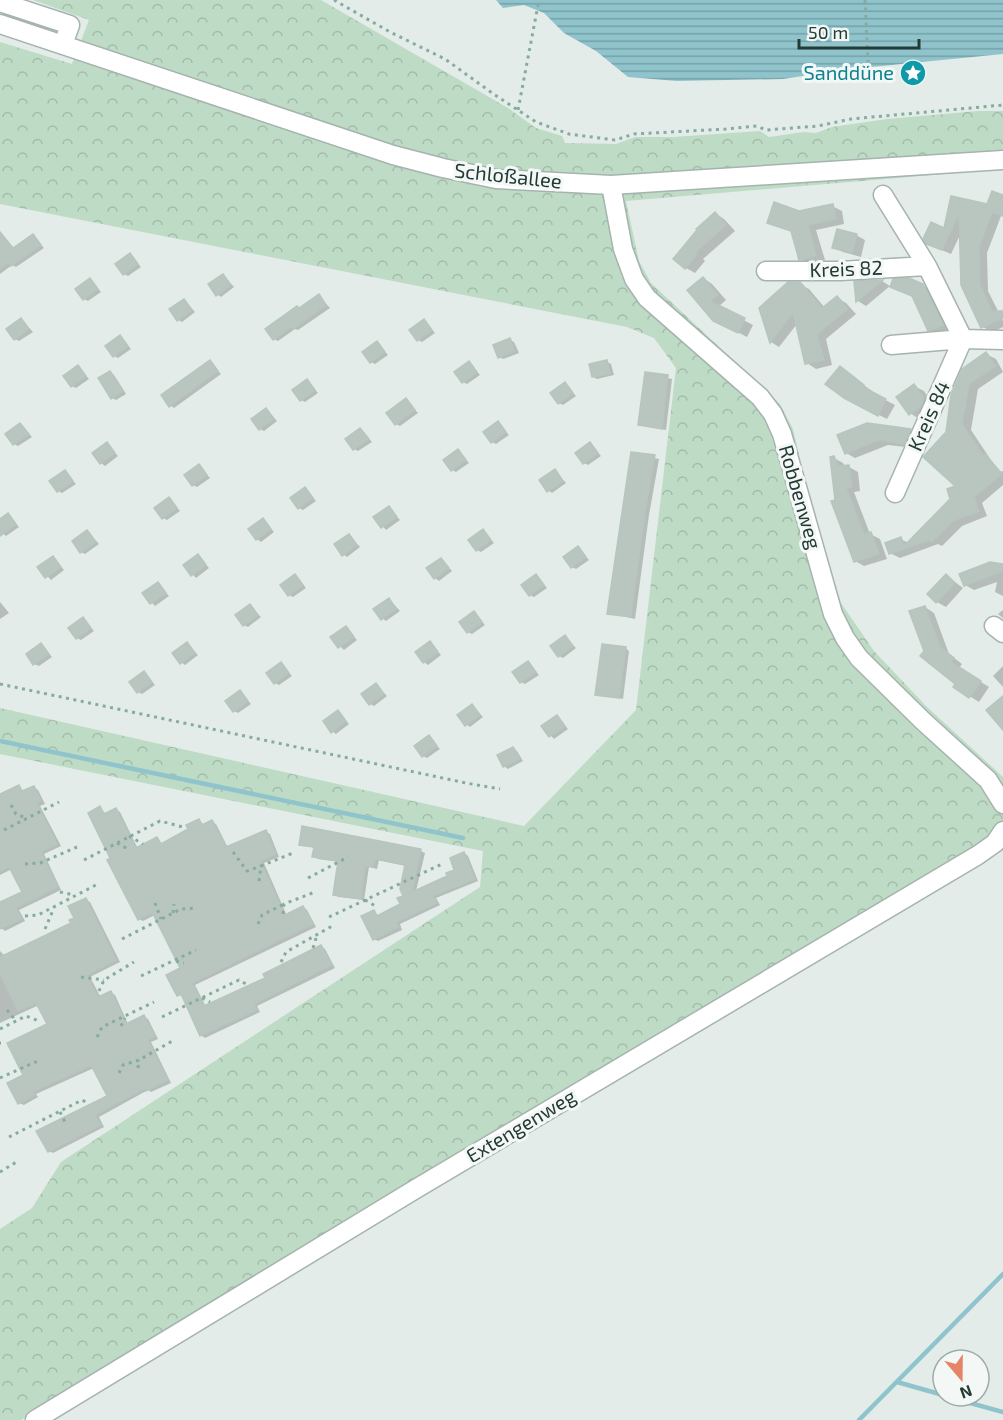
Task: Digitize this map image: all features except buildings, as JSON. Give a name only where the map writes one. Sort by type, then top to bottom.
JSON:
[{"type":"street","points":[[0,2],[70,25],[63,45]]},
{"type":"street","name":"Schloßallee","points":[[0,24],[393,155],[496,179],[611,185],[1003,160]]},
{"type":"street","name":"Robbenweg","points":[[611,185],[623,249],[634,279],[647,298],[760,397],[773,414],[782,434],[833,614],[845,638],[859,658],[988,780],[1003,804]]},
{"type":"street","points":[[882,195],[927,266],[963,339]]},
{"type":"street","name":"Kreis 82","points":[[766,271],[840,271],[927,266]]},
{"type":"street","points":[[891,345],[963,339],[1003,340]]},
{"type":"street","name":"Kreis 84","points":[[895,493],[963,339]]},
{"type":"street","name":"Extengenweg","points":[[35,1420],[419,1187],[978,855],[994,843],[1003,831]]},
{"type":"path","points":[[334,0],[390,32],[445,59],[536,122],[569,134],[615,140],[634,134],[757,126],[766,130],[818,126],[851,119],[1003,105]]},
{"type":"path","points":[[518,110],[539,0]]},
{"type":"path","points":[[865,0],[868,62]]},
{"type":"path","points":[[0,684],[500,789]]},
{"type":"path","points":[[4,830],[59,802]]},
{"type":"path","points":[[11,805],[16,814],[27,818]]},
{"type":"path","points":[[84,860],[160,821],[183,827]]},
{"type":"path","points":[[129,836],[143,844]]},
{"type":"path","points":[[117,843],[128,849]]},
{"type":"path","points":[[25,864],[40,863],[77,847]]},
{"type":"path","points":[[233,852],[248,871],[293,853]]},
{"type":"path","points":[[308,878],[348,857]]},
{"type":"path","points":[[329,917],[442,864]]},
{"type":"path","points":[[259,881],[261,866]]},
{"type":"path","points":[[25,916],[38,915],[96,885]]},
{"type":"path","points":[[60,892],[76,896]]},
{"type":"path","points":[[258,924],[262,915],[315,892]]},
{"type":"path","points":[[365,900],[377,907]]},
{"type":"path","points":[[155,903],[161,919]]},
{"type":"path","points":[[173,913],[174,904]]},
{"type":"path","points":[[283,914],[284,904]]},
{"type":"path","points":[[45,929],[55,907]]},
{"type":"path","points":[[122,939],[182,909],[197,908]]},
{"type":"path","points":[[281,962],[286,952],[334,925]]},
{"type":"path","points":[[313,948],[317,935]]},
{"type":"path","points":[[141,976],[196,950]]},
{"type":"path","points":[[174,960],[184,963]]},
{"type":"path","points":[[99,991],[104,980],[134,962]]},
{"type":"path","points":[[81,977],[104,980]]},
{"type":"path","points":[[162,1017],[239,980],[246,984]]},
{"type":"path","points":[[202,998],[210,1002]]},
{"type":"path","points":[[98,1037],[102,1027],[154,1002]]},
{"type":"path","points":[[8,1010],[16,1021]]},
{"type":"path","points":[[0,1029],[26,1016],[39,1021]]},
{"type":"path","points":[[121,1026],[126,1017]]},
{"type":"path","points":[[119,1073],[123,1065],[139,1060],[174,1040]]},
{"type":"path","points":[[138,1068],[139,1060]]},
{"type":"path","points":[[0,1078],[35,1062],[41,1064]]},
{"type":"path","points":[[18,1069],[23,1072]]},
{"type":"path","points":[[9,1137],[82,1100],[88,1103]]},
{"type":"path","points":[[60,1112],[65,1122]]},
{"type":"path","points":[[0,1172],[18,1161]]},
{"type":"green space","points":[[33,0],[321,0],[508,108],[536,128],[562,136],[565,143],[616,144],[635,137],[673,137],[760,131],[769,137],[804,132],[816,133],[832,127],[887,119],[1003,111],[1003,169],[626,201],[639,261],[651,283],[780,404],[793,429],[808,493],[841,603],[874,651],[926,706],[1003,777],[1003,826],[992,837],[413,1182],[21,1420],[0,1420],[0,1229],[32,1208],[61,1162],[480,887],[483,851],[0,754],[0,708],[524,826],[636,710],[676,368],[654,338],[627,327],[0,204],[0,42],[72,64],[89,20]]},
{"type":"water","points":[[496,0],[1003,0],[1003,54],[851,69],[783,79],[677,81],[628,77],[596,51],[564,33],[544,13],[524,5],[503,8]]},
{"type":"waterway","points":[[0,741],[463,838]]},
{"type":"waterway","points":[[859,1420],[1003,1274]]},
{"type":"waterway","points":[[897,1382],[931,1392]]},
{"type":"waterway","points":[[988,1408],[1003,1412]]},
{"type":"place","name":"Sanddüne","points":[[913,73]]}]
